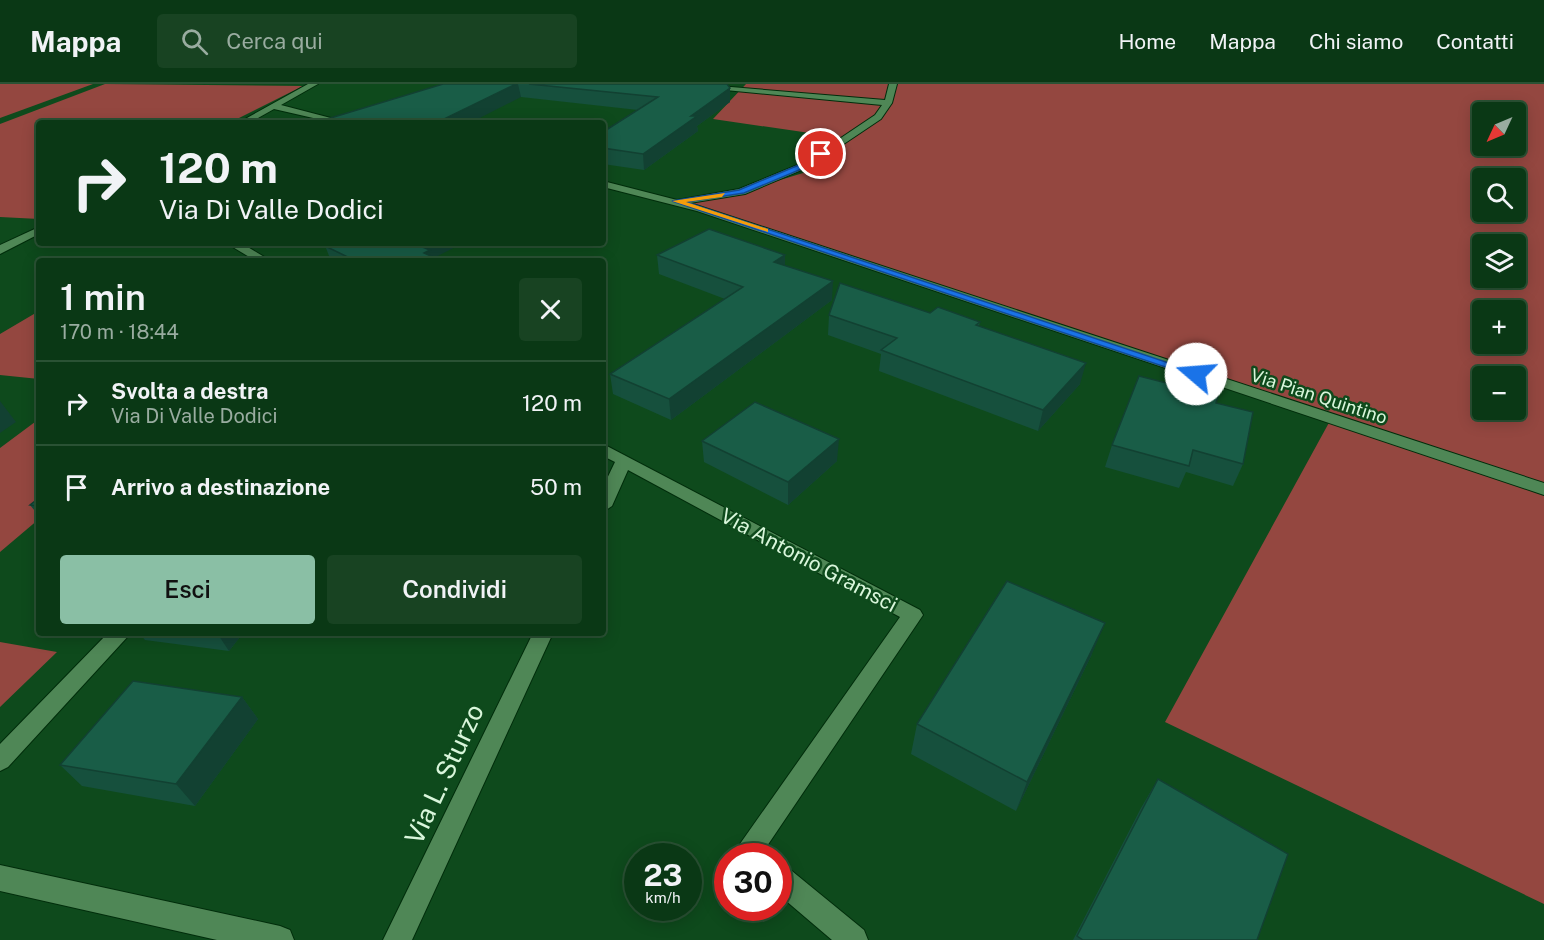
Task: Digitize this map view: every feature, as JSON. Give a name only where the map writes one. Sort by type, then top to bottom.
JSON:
[{"type":"street","points":[[247,120],[314,84]]},
{"type":"street","points":[[667,84],[888,103]]},
{"type":"street","points":[[676,201],[741,192],[808,164],[878,117],[888,103],[893,84]]},
{"type":"street","points":[[272,106],[333,120]]},
{"type":"street","name":"Via Pian Quintino","points":[[606,185],[676,201],[1544,489]]},
{"type":"street","points":[[0,250],[36,232]]},
{"type":"street","points":[[238,246],[260,258]]},
{"type":"street","name":"Via Antonio Gramsci","points":[[606,451],[913,615],[754,843]]},
{"type":"street","points":[[606,500],[624,461]]},
{"type":"street","points":[[0,760],[118,636]]},
{"type":"street","name":"Via L. Sturzo","points":[[397,940],[542,636]]},
{"type":"street","points":[[0,878],[280,940]]},
{"type":"street","points":[[792,888],[855,940]]},
{"type":"shaded area","points":[[0,84],[93,84],[0,118]]},
{"type":"shaded area","points":[[105,84],[303,86],[235,120],[36,120],[36,219],[0,217],[0,124]]},
{"type":"shaded area","points":[[746,84],[1544,84],[1544,904],[1165,722],[1331,419],[676,201],[741,192],[826,166],[844,138],[713,119]]},
{"type":"shaded area","points":[[36,313],[36,379],[0,375],[0,334]]},
{"type":"shaded area","points":[[36,421],[36,522],[0,552],[0,448]]},
{"type":"shaded area","points":[[0,642],[57,652],[0,707]]},
{"type":"building","points":[[443,84],[516,84],[442,120],[324,120]]},
{"type":"building","points":[[529,84],[727,84],[730,88],[691,116],[697,116],[643,154],[606,148],[606,130],[658,97]]},
{"type":"building","points":[[709,229],[785,255],[774,262],[833,281],[669,399],[610,374],[743,287],[657,255]]},
{"type":"building","points":[[325,246],[420,246],[430,250],[424,253],[435,258],[350,258]]},
{"type":"building","points":[[840,283],[930,313],[938,307],[980,322],[976,325],[1086,363],[1043,410],[881,350],[897,338],[829,315]]},
{"type":"building","points":[[1139,376],[1218,396],[1216,403],[1253,412],[1243,464],[1193,450],[1189,466],[1112,445]]},
{"type":"building","points":[[755,402],[839,439],[788,482],[702,441]]},
{"type":"building","points":[[1007,581],[1105,623],[1027,782],[917,724]]},
{"type":"building","points":[[133,681],[242,697],[176,784],[60,765]]},
{"type":"building","points":[[1158,779],[1288,854],[1257,940],[1083,940],[1077,936]]},
{"type":"slow traffic","points":[[722,194],[676,201],[765,231]]},
{"type":"route","points":[[821,154],[808,164],[741,192],[676,201],[1196,374]]}]
